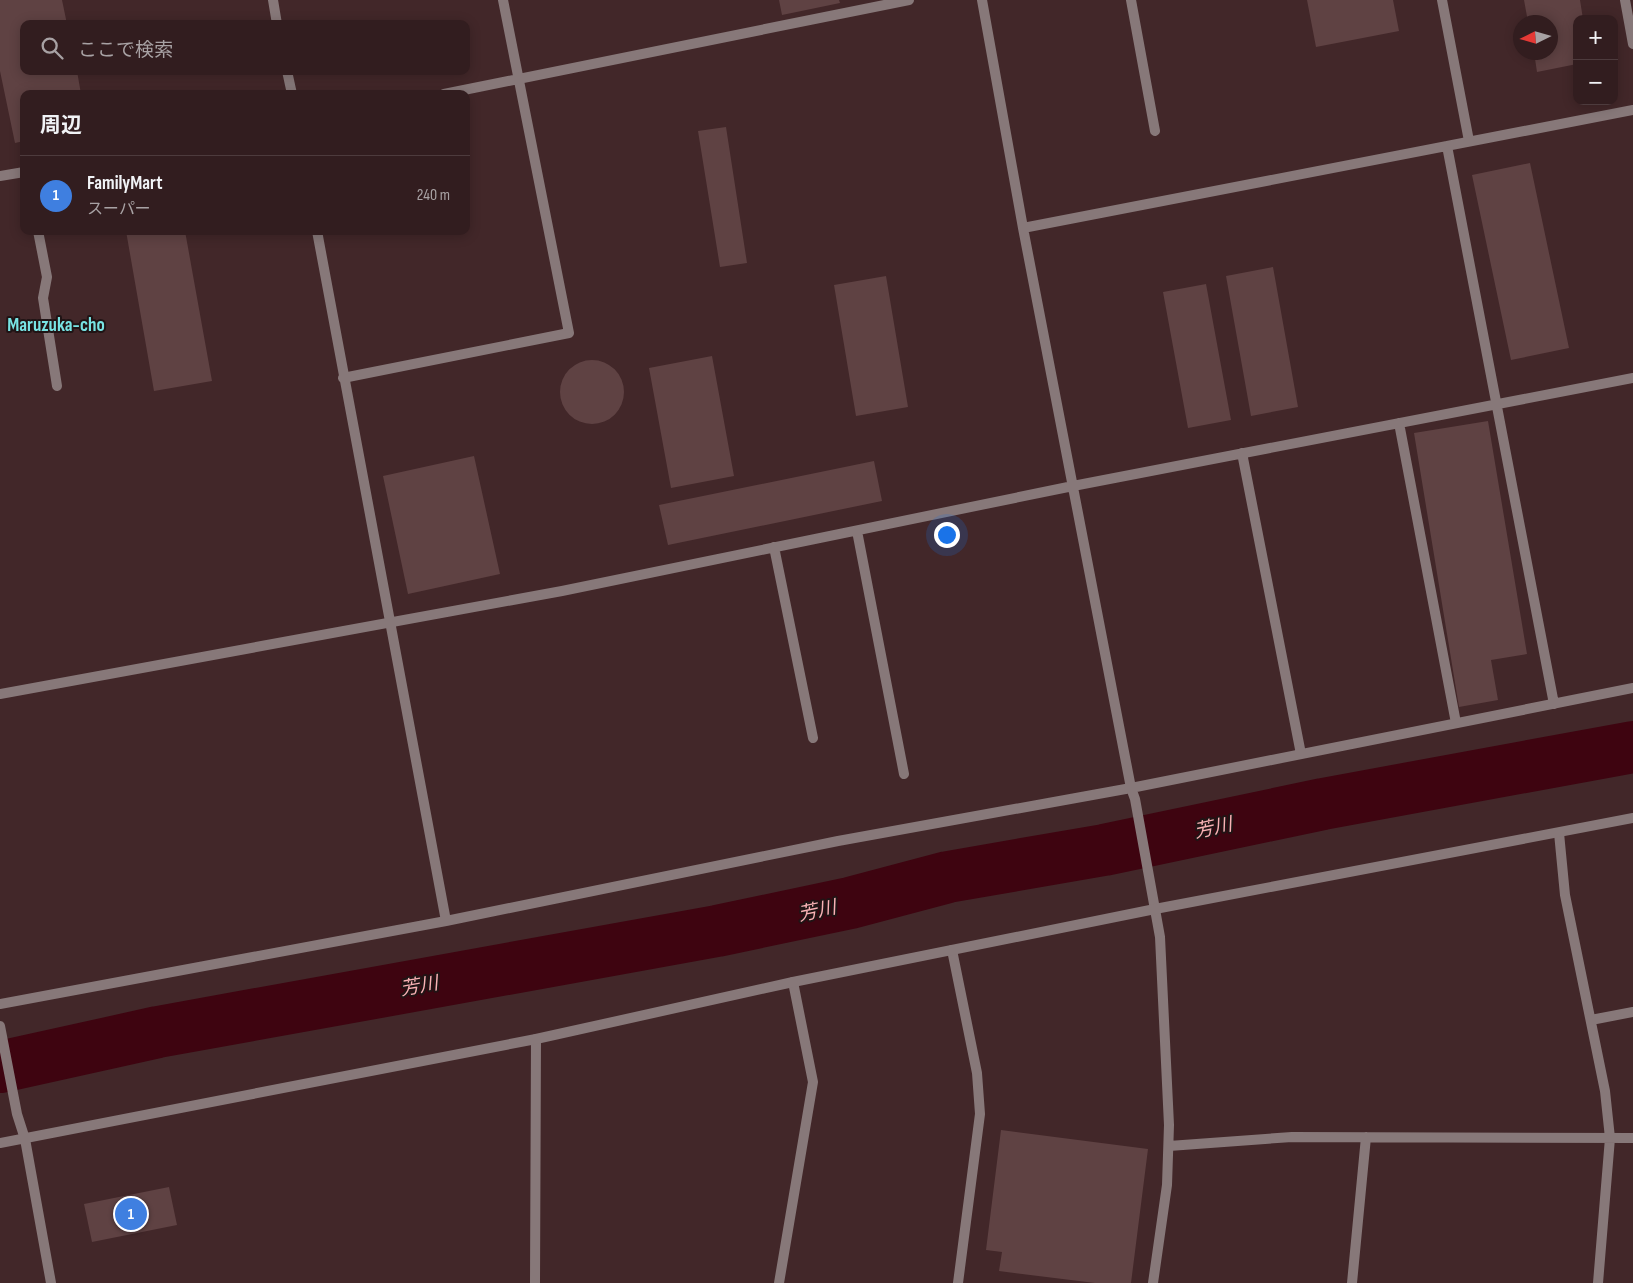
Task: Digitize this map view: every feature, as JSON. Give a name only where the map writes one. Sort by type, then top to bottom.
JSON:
[{"type":"street","points":[[272,0],[276,20]]},
{"type":"street","points":[[343,378],[569,333],[520,79],[516,70],[502,0]]},
{"type":"street","points":[[464,90],[909,0]]},
{"type":"street","points":[[982,0],[1023,228],[1131,788],[1135,799],[1153,892],[1160,937],[1169,1146],[1167,1185],[1153,1283]]},
{"type":"street","points":[[1131,0],[1155,131]]},
{"type":"street","points":[[1442,0],[1469,142]]},
{"type":"street","points":[[1625,0],[1633,44]]},
{"type":"street","points":[[288,75],[291,90]]},
{"type":"street","points":[[1023,228],[1633,110]]},
{"type":"street","points":[[1447,146],[1554,704]]},
{"type":"street","points":[[0,176],[20,173]]},
{"type":"street","points":[[39,235],[47,278],[43,298],[57,386]]},
{"type":"street","points":[[318,235],[446,921]]},
{"type":"street","points":[[0,694],[562,591],[1073,486],[1633,378]]},
{"type":"street","points":[[1399,423],[1456,723]]},
{"type":"street","points":[[1242,453],[1301,754]]},
{"type":"street","points":[[857,531],[904,774]]},
{"type":"street","points":[[774,548],[813,738]]},
{"type":"street","points":[[0,1004],[446,921],[838,841],[1131,788],[1633,688]]},
{"type":"street","points":[[0,1143],[536,1039],[793,982],[1155,909],[1633,818]]},
{"type":"street","points":[[1559,833],[1565,895],[1605,1091],[1610,1138],[1598,1283]]},
{"type":"street","points":[[952,950],[977,1073],[980,1114],[958,1283]]},
{"type":"street","points":[[779,1283],[813,1082],[793,982]]},
{"type":"street","points":[[1591,1020],[1633,1012]]},
{"type":"street","points":[[0,1026],[17,1114],[25,1138],[51,1283]]},
{"type":"street","points":[[535,1283],[536,1039]]},
{"type":"street","points":[[1169,1146],[1292,1137],[1633,1138]]},
{"type":"street","points":[[1352,1283],[1366,1137]]},
{"type":"building","points":[[0,0],[62,0],[66,20],[20,20],[20,75],[78,75],[80,90],[20,90],[20,142],[15,143],[0,71]]},
{"type":"building","points":[[779,0],[839,0],[840,3],[782,15]]},
{"type":"building","points":[[1307,0],[1393,0],[1399,31],[1316,47]]},
{"type":"building","points":[[1524,0],[1580,0],[1582,15],[1573,15],[1573,65],[1537,72],[1535,60],[1558,60],[1558,15],[1527,15]]},
{"type":"building","points":[[726,127],[747,263],[720,267],[698,131]]},
{"type":"building","points":[[1530,163],[1569,348],[1511,360],[1472,175]]},
{"type":"building","points":[[127,235],[186,235],[212,381],[154,391]]},
{"type":"building","points":[[1273,267],[1298,407],[1251,416],[1226,276]]},
{"type":"building","points":[[886,276],[908,407],[856,416],[834,285]]},
{"type":"building","points":[[1206,284],[1231,420],[1188,428],[1163,292]]},
{"type":"building","points":[[712,356],[734,476],[671,488],[649,368]]},
{"type":"building","points":[[586,360],[598,360],[615,369],[622,380],[624,392],[622,404],[615,415],[598,424],[586,424],[574,419],[565,410],[560,398],[560,386],[565,374],[574,365]]},
{"type":"building","points":[[1488,421],[1527,654],[1491,660],[1498,700],[1459,707],[1414,433]]},
{"type":"building","points":[[474,456],[500,574],[408,594],[383,476]]},
{"type":"building","points":[[874,461],[882,501],[668,545],[659,505]]},
{"type":"building","points":[[1001,1130],[1148,1149],[1131,1283],[1095,1283],[999,1271],[1002,1252],[986,1250]]},
{"type":"building","points":[[169,1187],[177,1225],[92,1242],[84,1204]]},
{"type":"waterway","name":"芳川","points":[[0,1067],[158,1032],[717,931],[850,903],[948,877],[1104,850],[1323,804],[1633,747]]},
{"type":"place","name":"FamilyMart","points":[[131,1214]]},
{"type":"district","name":"Maruzuka-cho","points":[[56,324]]}]
